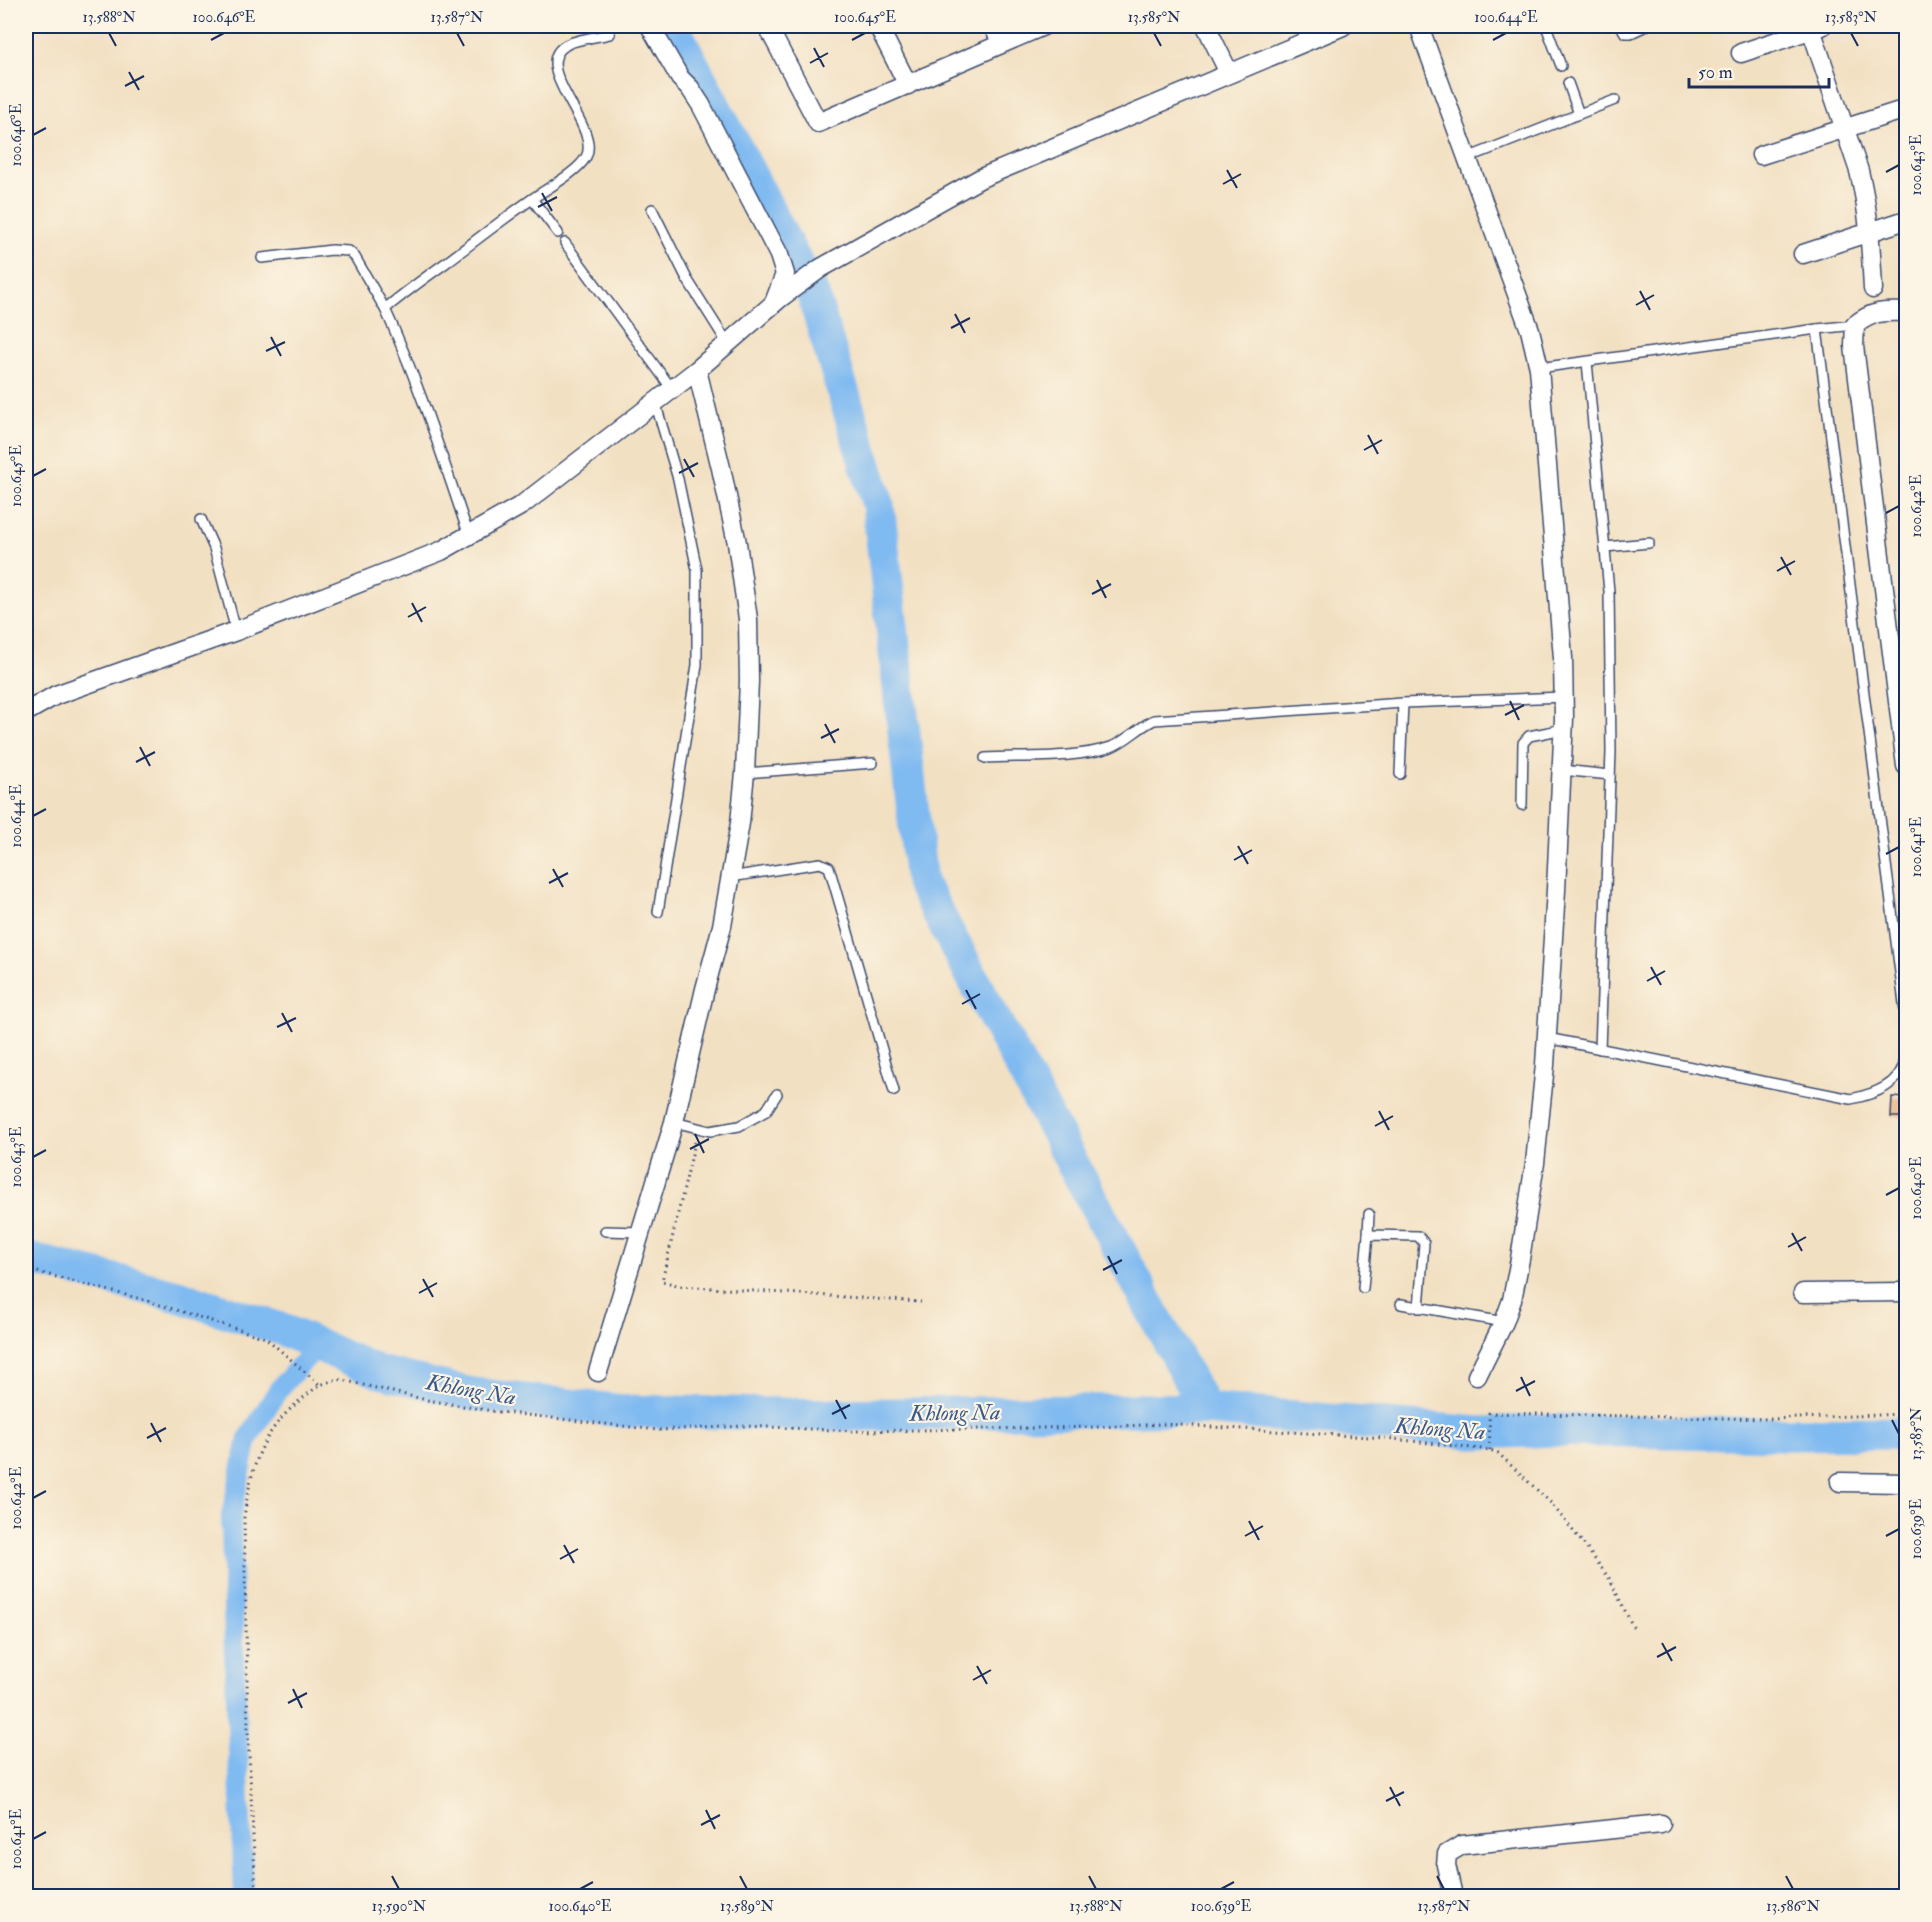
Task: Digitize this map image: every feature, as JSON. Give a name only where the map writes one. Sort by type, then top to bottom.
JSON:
[{"type":"street","points":[[650,26],[680,78],[701,105],[783,264],[785,274],[777,292],[777,300]]},
{"type":"street","points":[[878,26],[908,85]]},
{"type":"street","points":[[993,26],[1002,43]]},
{"type":"street","points":[[771,31],[818,123],[1043,26]]},
{"type":"street","points":[[1206,26],[1229,74]]},
{"type":"street","points":[[26,712],[56,695],[236,631],[441,551],[522,505],[697,370],[777,300],[821,268],[981,178],[1343,26]]},
{"type":"street","points":[[1419,26],[1530,330],[1539,368],[1563,658],[1562,770],[1547,1038],[1535,1163],[1512,1300],[1478,1376]]},
{"type":"street","points":[[1741,53],[1814,27],[1861,180],[1870,232],[1873,290]]},
{"type":"street","points":[[1761,155],[1906,109]]},
{"type":"street","points":[[1803,254],[1906,220]]},
{"type":"street","points":[[1906,312],[1886,311],[1866,316],[1855,325],[1854,346],[1906,766]]},
{"type":"street","points":[[598,1372],[674,1122],[722,926],[740,823],[745,773],[749,681],[748,619],[735,532],[697,370]]},
{"type":"street","points":[[1803,1293],[1906,1292]]},
{"type":"street","points":[[1840,1482],[1906,1483]]},
{"type":"street","points":[[1453,1896],[1446,1865],[1447,1854],[1462,1845],[1661,1824]]},
{"type":"lane","points":[[1546,26],[1561,66]]},
{"type":"lane","points":[[1621,26],[1625,33],[1631,33],[1646,26]]},
{"type":"lane","points":[[385,309],[586,159],[589,147],[585,130],[560,84],[555,68],[558,52],[566,44],[610,34]]},
{"type":"lane","points":[[1568,83],[1579,114]]},
{"type":"lane","points":[[1467,158],[1615,100]]},
{"type":"lane","points":[[532,199],[558,233]]},
{"type":"lane","points":[[652,209],[687,279],[728,344]]},
{"type":"lane","points":[[565,243],[672,389]]},
{"type":"lane","points":[[262,258],[332,250],[349,251],[355,257],[385,309],[398,337],[469,536]]},
{"type":"lane","points":[[1539,368],[1817,328],[1855,325]]},
{"type":"lane","points":[[1817,328],[1906,1019]]},
{"type":"lane","points":[[1587,362],[1609,591],[1610,775],[1600,1049]]},
{"type":"lane","points":[[655,402],[678,479],[697,570],[697,665],[658,912]]},
{"type":"lane","points":[[201,519],[214,548],[236,631]]},
{"type":"lane","points":[[1605,547],[1649,543]]},
{"type":"lane","points":[[985,758],[1091,753],[1114,746],[1154,720],[1403,703],[1564,697]]},
{"type":"lane","points":[[1400,774],[1403,703]]},
{"type":"lane","points":[[1522,805],[1523,743],[1529,736],[1564,729]]},
{"type":"lane","points":[[745,773],[873,763]]},
{"type":"lane","points":[[1562,770],[1610,775]]},
{"type":"lane","points":[[730,877],[820,862],[829,867],[894,1091]]},
{"type":"lane","points":[[1547,1038],[1851,1099],[1873,1094],[1891,1085],[1905,1065],[1906,1057]]},
{"type":"lane","points":[[674,1122],[710,1131],[739,1126],[766,1111],[777,1094]]},
{"type":"lane","points":[[1363,1288],[1369,1214]]},
{"type":"lane","points":[[605,1231],[640,1232]]},
{"type":"lane","points":[[1368,1235],[1418,1236],[1422,1239],[1424,1243],[1419,1308]]},
{"type":"lane","points":[[1401,1304],[1504,1322]]},
{"type":"path","points":[[698,1128],[662,1281],[680,1286],[921,1302]]},
{"type":"path","points":[[26,1269],[141,1299],[266,1338],[320,1385]]},
{"type":"path","points":[[256,1896],[248,1732],[244,1518],[249,1484],[259,1454],[272,1430],[285,1413],[320,1385],[338,1379],[427,1400],[492,1411],[657,1430],[745,1426],[855,1431],[1164,1424],[1385,1438],[1490,1450],[1498,1453],[1551,1503],[1609,1578],[1634,1629]]},
{"type":"path","points":[[1490,1450],[1489,1413],[1771,1419],[1906,1414]]},
{"type":"building","points":[[1892,1097],[1906,1098],[1906,1117],[1891,1117]]},
{"type":"waterway","points":[[673,26],[813,295],[878,504],[921,882],[1205,1409]]},
{"type":"waterway","name":"Khlong Na","points":[[26,1258],[178,1296],[281,1329],[379,1372],[472,1394],[623,1411],[835,1415],[1205,1409],[1479,1433],[1558,1430],[1782,1434],[1906,1433]]},
{"type":"waterway","points":[[244,1896],[231,1516],[248,1439],[278,1390],[318,1345]]}]
